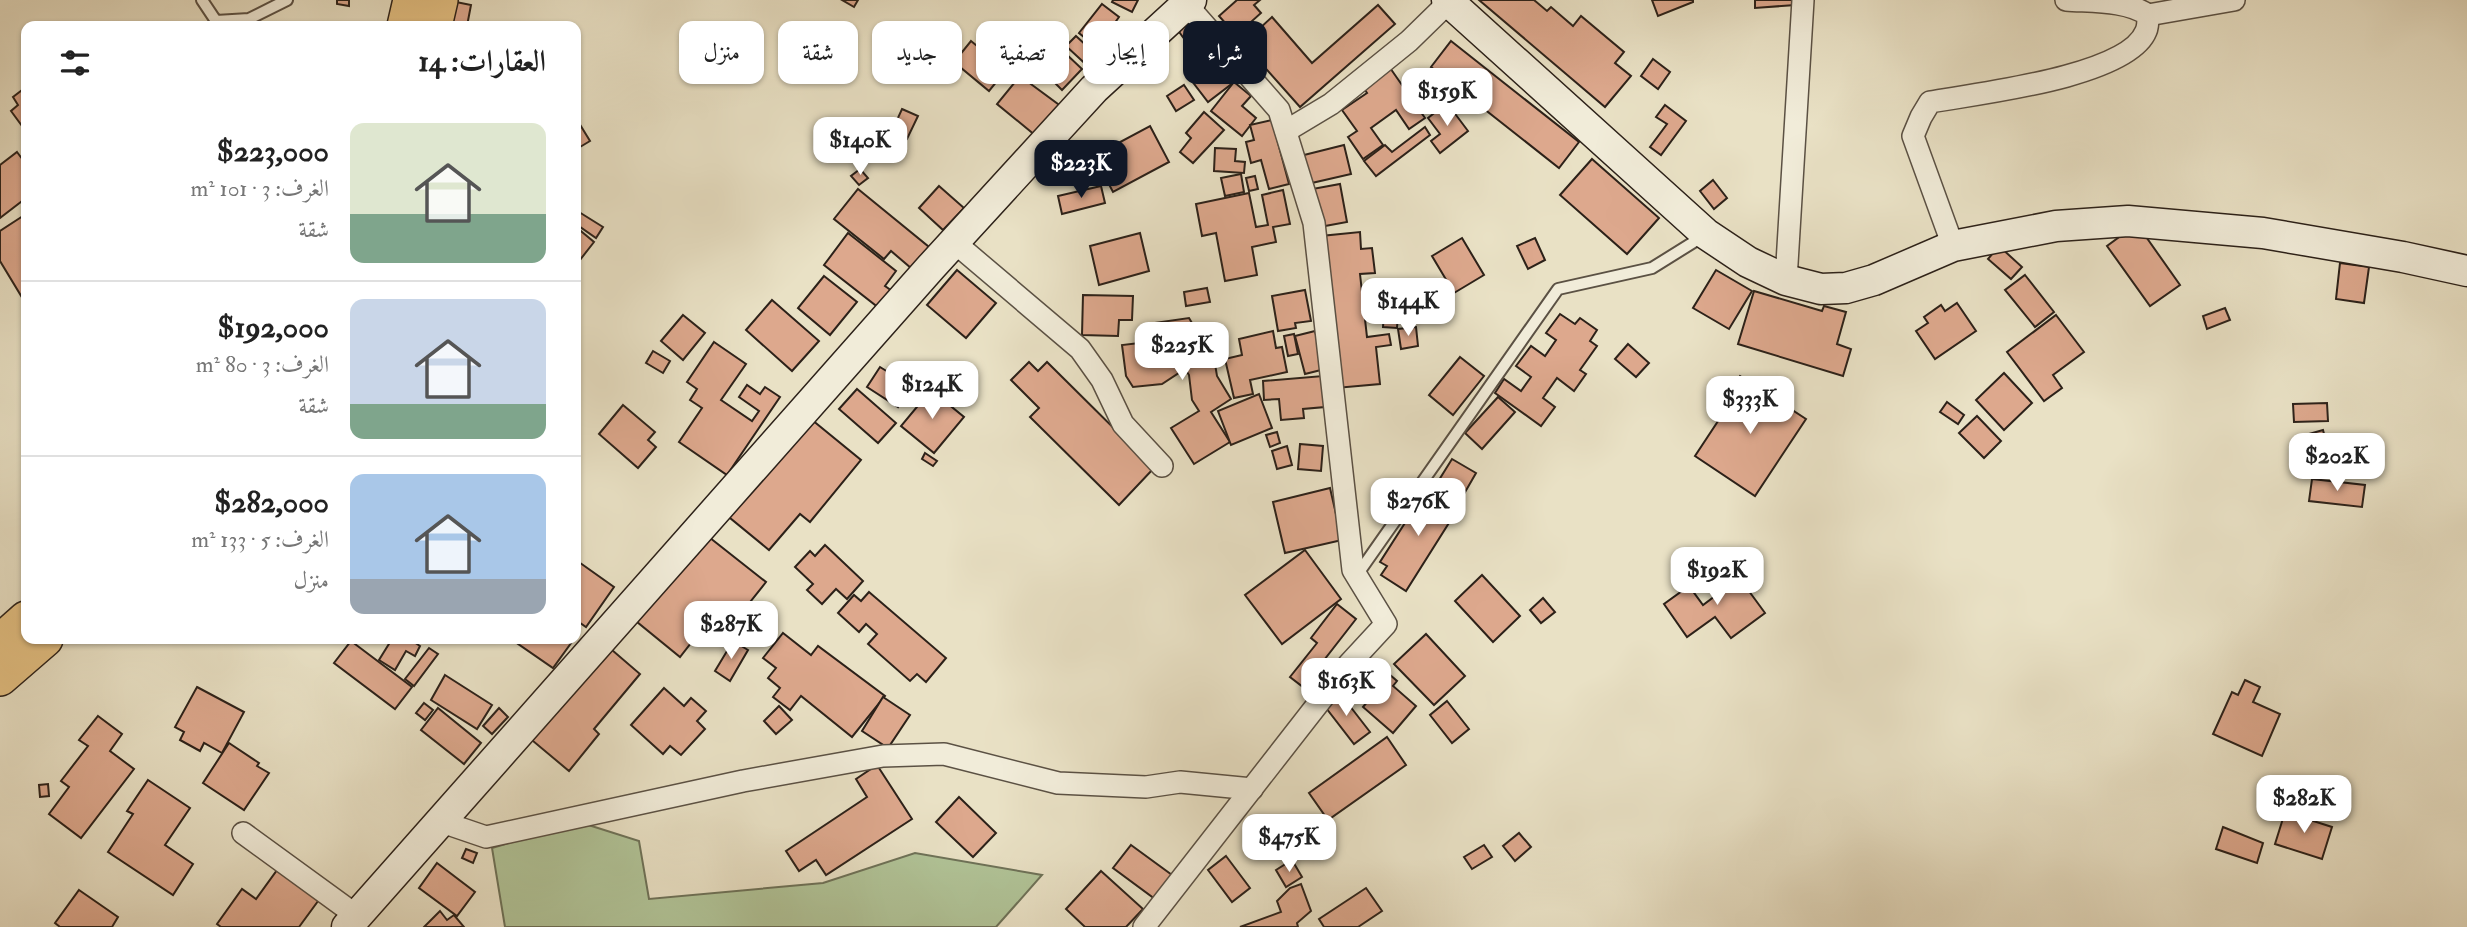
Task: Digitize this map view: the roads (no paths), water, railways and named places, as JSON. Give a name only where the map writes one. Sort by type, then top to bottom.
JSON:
[{"type":"highway","points":[[406,21],[411,0]]},
{"type":"highway","points":[[435,21],[440,0]]},
{"type":"highway","points":[[0,642],[21,623]]},
{"type":"highway","points":[[0,678],[39,644]]},
{"type":"main road","points":[[1448,1],[1706,234],[1748,262],[1786,280],[1821,289],[1846,288],[1874,280],[1953,246],[2056,226],[2128,222],[2263,233],[2467,271]]},
{"type":"main road","points":[[352,922],[954,242],[1094,89],[1189,2]]},
{"type":"street","points":[[1786,280],[1803,0]]},
{"type":"street","points":[[2066,0],[2138,7],[2148,15],[2234,0]]},
{"type":"street","points":[[1286,131],[1331,104],[1409,41],[1448,1]]},
{"type":"street","points":[[1144,927],[1349,664],[1387,624],[1353,570],[1314,223],[1286,131],[1279,110],[1189,2]]},
{"type":"street","points":[[1953,246],[1913,136],[1930,102],[2044,83],[2106,63],[2133,48],[2146,32],[2148,15]]},
{"type":"street","points":[[954,242],[1080,349],[1102,380],[1123,424],[1162,466]]},
{"type":"street","points":[[442,822],[486,837],[743,780],[883,756],[944,754],[1059,783],[1146,787],[1180,782],[1252,789]]},
{"type":"street","points":[[243,833],[352,922]]},
{"type":"lane","points":[[202,0],[216,21],[249,19],[287,0]]},
{"type":"lane","points":[[1357,575],[1558,289],[1652,268],[1706,234]]}]
